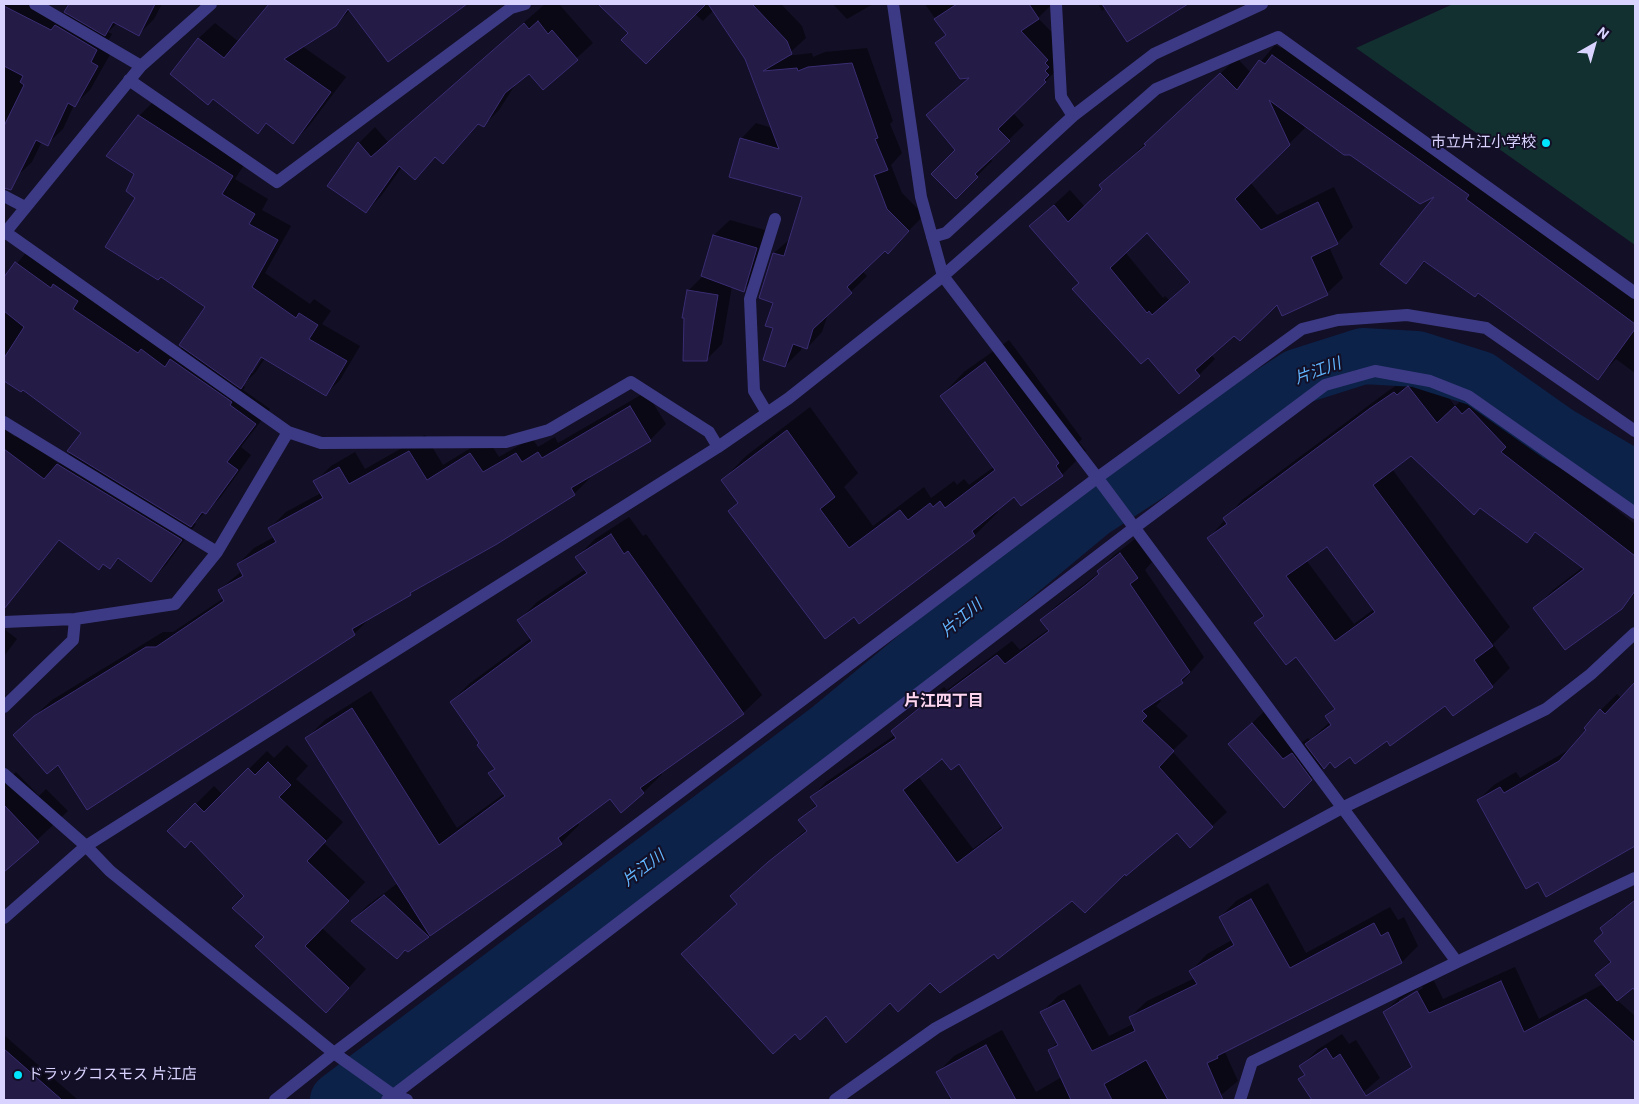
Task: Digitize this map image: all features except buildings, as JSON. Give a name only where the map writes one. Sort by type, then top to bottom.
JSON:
[{"type":"street","points":[[35,4],[141,66]]},
{"type":"street","points":[[211,4],[141,66],[4,233],[288,432],[321,442],[506,442],[549,430],[631,382],[709,432],[718,447]]},
{"type":"street","points":[[894,4],[921,197],[943,276],[1101,483],[1457,962]]},
{"type":"street","points":[[1056,4],[1061,97],[1073,116]]},
{"type":"street","points":[[932,237],[946,233],[1073,116],[1154,54],[1262,4]]},
{"type":"street","points":[[129,80],[277,182],[518,5]]},
{"type":"street","points":[[4,918],[86,846],[718,447],[789,398],[943,276],[1156,88],[1278,37],[1635,293]]},
{"type":"street","points":[[4,196],[25,207]]},
{"type":"street","points":[[767,413],[754,391],[750,299],[775,219]]},
{"type":"street","points":[[275,1100],[334,1053],[1101,483],[1302,329],[1338,320],[1407,315],[1486,328],[1635,431]]},
{"type":"street","points":[[390,1096],[1134,528],[1325,385],[1375,371],[1430,381],[1468,396],[1635,513]]},
{"type":"street","points":[[4,422],[218,552]]},
{"type":"street","points":[[4,622],[75,619],[175,604],[218,552],[288,432]]},
{"type":"street","points":[[4,707],[73,640],[75,619]]},
{"type":"street","points":[[835,1100],[936,1028],[1342,808],[1546,709],[1591,674],[1635,633]]},
{"type":"street","points":[[4,774],[86,846],[110,871],[334,1053],[390,1096],[406,1100]]},
{"type":"street","points":[[1240,1100],[1252,1062],[1635,878]]},
{"type":"green space","name":"市立片江小学校","points":[[1453,4],[1635,4],[1635,245],[1356,48]]},
{"type":"waterway","name":"片江川","points":[[338,1100],[831,728],[1093,510],[1297,377],[1363,356],[1417,359],[1480,379],[1558,434],[1635,479]]},
{"type":"place","name":"市立片江小学校","points":[[1546,143]]},
{"type":"place","name":"ドラッグコスモス 片江店","points":[[18,1075]]},
{"type":"district","name":"片江四丁目","points":[[944,702]]}]
